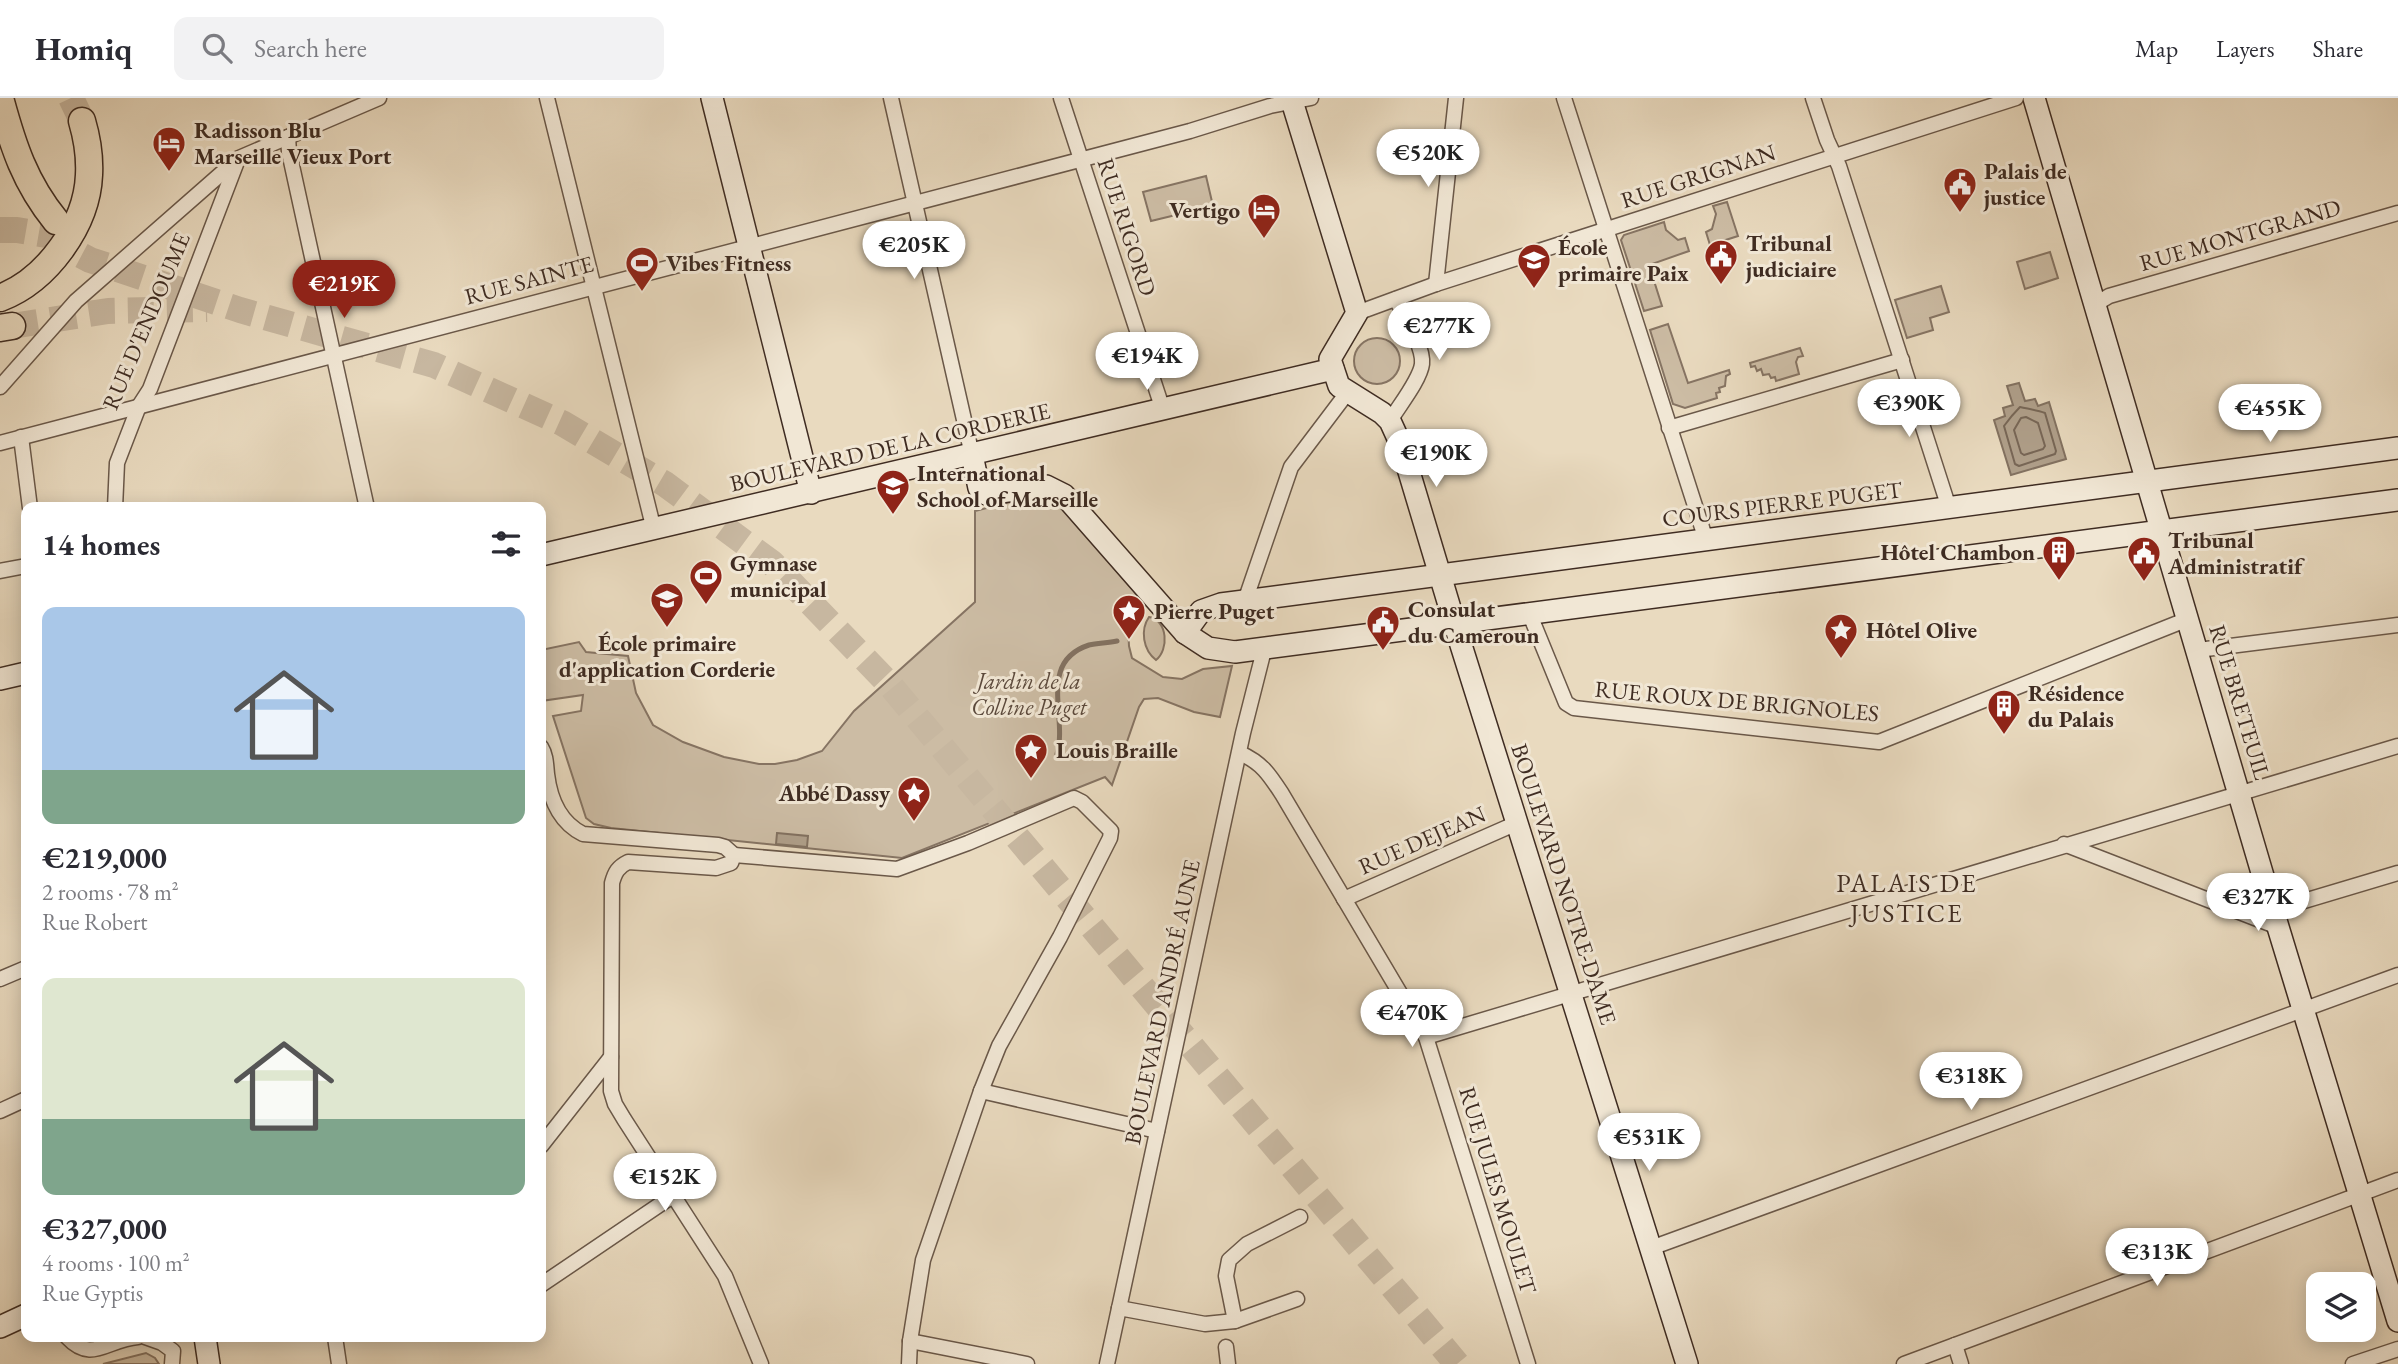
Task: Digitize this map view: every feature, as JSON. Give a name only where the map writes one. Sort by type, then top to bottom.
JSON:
[{"type":"highway","points":[[0,98],[15,151],[53,228],[24,207],[11,183],[0,152]]},
{"type":"highway","points":[[0,298],[33,279],[51,260],[76,223],[86,195],[89,176],[87,139],[82,121]]},
{"type":"street","points":[[0,387],[76,301],[239,158],[379,98]]},
{"type":"street","points":[[547,98],[654,530]]},
{"type":"street","points":[[712,98],[811,493]]},
{"type":"street","points":[[891,98],[976,479],[982,492],[996,494],[1046,486],[1064,495],[1185,633],[1199,643],[1220,651],[1264,650],[2398,500]]},
{"type":"street","name":"RUE RIGORD","points":[[1061,98],[1163,410]]},
{"type":"street","points":[[1436,284],[1456,98]]},
{"type":"street","points":[[1564,98],[1706,540]]},
{"type":"street","points":[[1813,98],[1950,508]]},
{"type":"street","name":"RUE GRIGNAN","points":[[1357,313],[1436,284],[2016,98]]},
{"type":"street","name":"RUE BRETEUIL","points":[[2034,98],[2276,919],[2398,1321]]},
{"type":"street","points":[[1298,99],[1357,313],[1330,359],[1339,386],[1390,421],[1422,364],[1421,352],[1396,299]]},
{"type":"street","name":"RUE SAINTE","points":[[0,443],[1081,159],[1298,99]]},
{"type":"street","points":[[288,137],[366,502]]},
{"type":"street","name":"RUE D'ENDOUME","points":[[115,502],[117,463],[139,406],[150,389],[239,158]]},
{"type":"street","name":"RUE MONTGRAND","points":[[2096,304],[2109,296],[2398,214]]},
{"type":"street","points":[[1669,428],[1902,360]]},
{"type":"street","name":"BOULEVARD DE LA CORDERIE","points":[[546,554],[1333,369]]},
{"type":"street","points":[[1245,601],[1291,467],[1347,393]]},
{"type":"street","name":"BOULEVARD NOTRE-DAME","points":[[1390,421],[1401,445],[1687,1364]]},
{"type":"street","points":[[20,437],[29,502]]},
{"type":"street","name":"COURS PIERRE PUGET","points":[[1185,633],[1201,611],[1245,601],[2398,448]]},
{"type":"street","points":[[0,571],[21,567]]},
{"type":"street","name":"RUE ROUX DE BRIGNOLES","points":[[1531,615],[1566,703],[1574,708],[1879,742],[2188,620]]},
{"type":"street","points":[[2198,650],[2398,625]]},
{"type":"street","name":"BOULEVARD ANDRÉ AUNE","points":[[1107,1364],[1264,650]]},
{"type":"street","points":[[0,679],[21,674]]},
{"type":"street","points":[[1426,1037],[2398,746]]},
{"type":"street","name":"RUE JULES MOULET","points":[[1240,753],[1256,760],[1268,772],[1426,1037],[1528,1364]]},
{"type":"street","points":[[546,799],[571,828],[583,834],[718,845],[734,855],[897,869],[968,843],[1074,798],[1082,802],[1111,831],[1110,838],[1060,937],[1004,1036],[981,1091],[923,1260],[909,1364]]},
{"type":"street","name":"RUE DEJEAN","points":[[1345,899],[1517,823]]},
{"type":"street","points":[[2064,845],[2276,919],[2398,873]]},
{"type":"street","points":[[734,855],[731,863],[716,867],[628,862],[620,866],[614,874],[611,1091],[615,1104],[725,1276],[761,1364]]},
{"type":"street","points":[[0,979],[21,970]]},
{"type":"street","points":[[1651,1248],[2398,975]]},
{"type":"street","points":[[546,1140],[611,1057]]},
{"type":"street","points":[[981,1091],[1157,1131]]},
{"type":"street","points":[[0,1111],[21,1101]]},
{"type":"street","points":[[1904,1364],[2398,1180]]},
{"type":"street","points":[[546,1282],[674,1195]]},
{"type":"street","points":[[1235,1321],[1226,1276],[1229,1260],[1247,1244],[1300,1217]]},
{"type":"street","points":[[1119,1308],[1205,1324],[1235,1321],[1297,1299]]},
{"type":"street","points":[[0,1327],[21,1317]]},
{"type":"street","points":[[910,1341],[1027,1364]]},
{"type":"street","points":[[71,1342],[79,1351],[89,1354],[124,1342]]},
{"type":"street","points":[[159,1342],[173,1351],[172,1364]]},
{"type":"street","points":[[206,1342],[209,1364]]},
{"type":"street","points":[[336,1342],[339,1364]]},
{"type":"street","points":[[1955,1345],[1961,1364]]},
{"type":"street","points":[[1226,1347],[1228,1364]]},
{"type":"street","points":[[2353,1364],[2398,1349]]},
{"type":"green space","points":[[1206,176],[1213,206],[1151,221],[1143,192]]},
{"type":"green space","points":[[1727,202],[1738,236],[1710,245],[1706,232],[1712,229],[1716,214],[1713,206]]},
{"type":"green space","points":[[1664,222],[1666,230],[1678,240],[1685,238],[1689,251],[1649,265],[1662,306],[1644,311],[1621,240],[1624,235]]},
{"type":"green space","points":[[2050,252],[2058,278],[2025,289],[2017,262]]},
{"type":"green space","points":[[1941,286],[1949,312],[1930,318],[1933,330],[1907,338],[1895,300]]},
{"type":"green space","points":[[1668,324],[1688,383],[1729,370],[1725,386],[1719,388],[1720,392],[1716,393],[1717,398],[1685,408],[1673,404],[1650,330]]},
{"type":"green space","points":[[1377,338],[1394,344],[1400,361],[1394,378],[1377,384],[1360,378],[1354,361],[1360,344]]},
{"type":"green space","points":[[1800,348],[1803,356],[1798,357],[1796,362],[1799,374],[1776,381],[1775,377],[1771,378],[1769,374],[1763,375],[1761,369],[1757,371],[1755,366],[1751,367],[1750,363]]},
{"type":"green space","name":"Jardin de la Colline Puget","points":[[1033,496],[1047,496],[1057,502],[1146,605],[1128,625],[1132,658],[1163,677],[1182,679],[1203,669],[1232,666],[1220,717],[1194,712],[1158,698],[1144,699],[1112,785],[1105,777],[902,858],[611,828],[594,824],[586,818],[553,716],[581,711],[583,695],[546,700],[546,649],[579,642],[586,652],[628,656],[636,693],[653,725],[683,742],[724,757],[759,764],[797,760],[822,751],[854,711],[975,602],[975,511]]},
{"type":"green space","points":[[1149,617],[1155,619],[1163,629],[1165,643],[1156,660],[1148,651],[1144,640],[1144,628]]},
{"type":"green space","points":[[146,1353],[159,1364],[103,1364]]},
{"type":"water","points":[[2019,383],[2025,401],[2035,399],[2038,406],[2049,402],[2066,459],[2011,475],[1994,420],[2005,416],[2003,408],[2013,405],[2007,386]]},
{"type":"water","points":[[777,833],[808,836],[807,847],[776,844]]},
{"type":"waterway","points":[[1057,754],[1059,677],[1064,664],[1073,653],[1089,645],[1117,641]]},
{"type":"tunnel","points":[[71,98],[82,121]]},
{"type":"tunnel","points":[[0,230],[17,230],[64,238]]},
{"type":"tunnel","points":[[49,234],[90,260],[240,310],[434,365],[562,423],[665,484],[772,563],[890,685],[1457,1364]]},
{"type":"tunnel","points":[[12,326],[108,311],[207,309]]},
{"type":"place","name":"Radisson Blu Marseille Vieux Port","points":[[169,173]]},
{"type":"place","name":"Palais de justice","points":[[1960,214]]},
{"type":"place","name":"Vertigo","points":[[1264,240]]},
{"type":"place","name":"Tribunal judiciaire","points":[[1721,286]]},
{"type":"place","name":"École primaire Paix","points":[[1534,290]]},
{"type":"place","name":"Vibes Fitness","points":[[642,293]]},
{"type":"place","name":"International School of Marseille","points":[[893,516]]},
{"type":"place","name":"Hôtel Chambon","points":[[2059,582]]},
{"type":"place","name":"Tribunal Administratif","points":[[2144,583]]},
{"type":"place","name":"Gymnase municipal","points":[[706,606]]},
{"type":"place","name":"École primaire d'application Corderie","points":[[667,629]]},
{"type":"place","name":"Pierre Puget","points":[[1129,641]]},
{"type":"place","name":"Consulat du Cameroun","points":[[1383,652]]},
{"type":"place","name":"Hôtel Olive","points":[[1841,660]]},
{"type":"place","name":"Résidence du Palais","points":[[2004,736]]},
{"type":"place","name":"Louis Braille","points":[[1031,780]]},
{"type":"place","name":"Abbé Dassy","points":[[914,823]]},
{"type":"district","name":"PALAIS DE JUSTICE","points":[[1907,898]]}]
